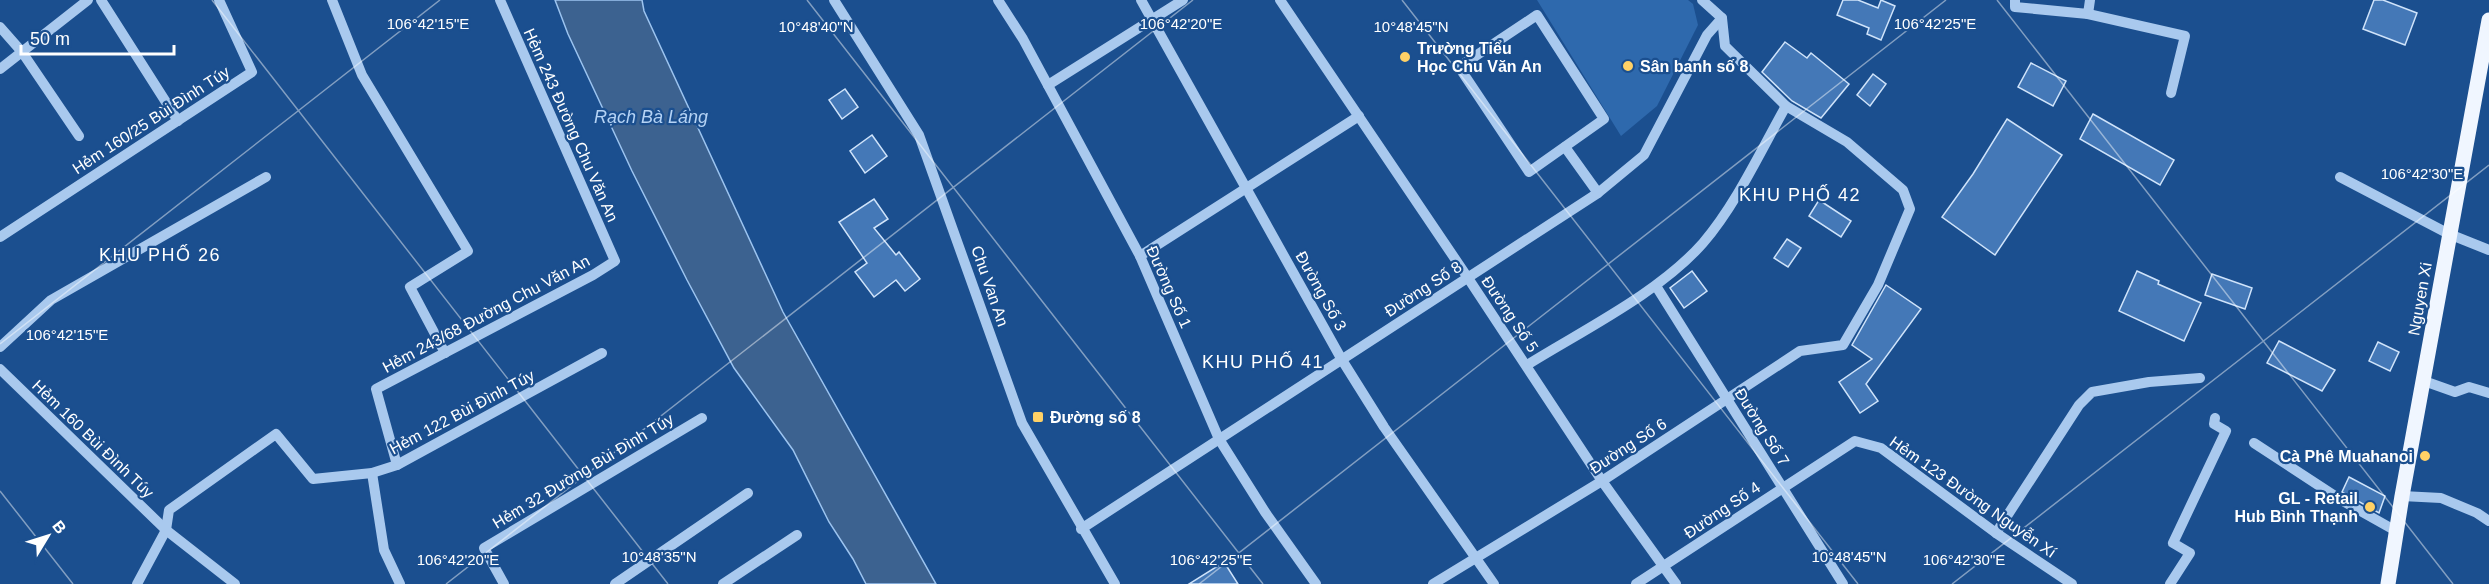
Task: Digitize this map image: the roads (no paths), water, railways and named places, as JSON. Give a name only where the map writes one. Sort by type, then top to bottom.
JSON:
[{"type":"main road","name":"Nguyen Xi","points":[[2388,584],[2449,234],[2486,50],[2489,20]]},
{"type":"street","points":[[0,69],[88,0]]},
{"type":"street","points":[[101,0],[178,121]]},
{"type":"street","name":"Hẻm 160/25 Bùi Đình Túy","points":[[0,237],[252,72],[219,0]]},
{"type":"street","points":[[332,0],[362,75],[468,251],[410,287],[445,353]]},
{"type":"street","name":"Hẻm 243 Đường Chu Văn An","points":[[500,0],[615,261]]},
{"type":"street","name":"Chu Van An","points":[[834,0],[919,135],[1022,423],[1081,529],[1115,584]]},
{"type":"street","name":"Đường Số 1","points":[[998,0],[1023,39],[1140,256],[1219,439],[1265,512],[1316,584]]},
{"type":"street","name":"Đường Số 3","points":[[1141,0],[1342,360],[1384,427],[1494,584]]},
{"type":"street","points":[[1048,86],[1183,0]]},
{"type":"street","name":"Đường Số 5","points":[[1280,0],[1527,365],[1602,481],[1676,584]]},
{"type":"street","points":[[1527,365],[1656,286],[1708,235],[1737,194],[1786,106],[1725,46],[1722,18],[1702,0]]},
{"type":"street","points":[[2015,0],[2015,7],[2088,14],[2185,36],[2171,93]]},
{"type":"street","points":[[2088,14],[2090,0]]},
{"type":"street","points":[[1537,15],[1604,119],[1565,147],[1529,172],[1459,67],[1537,15]]},
{"type":"street","name":"Đường Số 8","points":[[1081,529],[1598,193],[1644,155],[1707,35],[1722,18]]},
{"type":"street","points":[[0,27],[22,52],[79,136]]},
{"type":"street","name":"Đường Số 6","points":[[1433,584],[1602,481],[1800,351],[1843,345],[1878,285],[1910,209],[1903,190],[1847,142],[1786,106]]},
{"type":"street","points":[[1140,256],[1359,116]]},
{"type":"street","points":[[1565,147],[1598,193]]},
{"type":"street","points":[[0,347],[51,300],[266,177]]},
{"type":"street","points":[[2340,177],[2449,234],[2489,250]]},
{"type":"street","name":"Hẻm 243/68 Đường Chu Văn An","points":[[397,465],[376,389],[593,276],[615,261]]},
{"type":"street","name":"Đường Số 7","points":[[1656,286],[1844,584]]},
{"type":"street","name":"Hẻm 122 Bùi Đình Túy","points":[[137,584],[166,530],[169,510],[276,434],[313,479],[372,473],[397,465],[603,353]]},
{"type":"street","name":"Hẻm 160 Bùi Đình Túy","points":[[0,369],[166,530],[235,584]]},
{"type":"street","points":[[1996,533],[2079,405],[2092,392],[2149,382],[2200,378]]},
{"type":"street","points":[[2424,381],[2455,392],[2469,387],[2489,393]]},
{"type":"street","name":"Hẻm 32 Đường Bùi Đình Túy","points":[[504,584],[484,548],[702,418]]},
{"type":"street","points":[[2170,584],[2190,553],[2173,543],[2226,431],[2214,424],[2215,418]]},
{"type":"street","name":"Hẻm 123 Đường Nguyễn Xí","points":[[1855,441],[1881,448],[1996,533],[2072,584]]},
{"type":"street","name":"Đường Số 4","points":[[1636,584],[1855,441]]},
{"type":"street","points":[[2254,443],[2341,500],[2396,531]]},
{"type":"street","points":[[372,473],[384,550],[400,584]]},
{"type":"street","points":[[615,584],[748,493]]},
{"type":"street","points":[[2402,496],[2441,498],[2477,513],[2489,521]]},
{"type":"street","points":[[723,584],[797,535]]},
{"type":"water","name":"Rạch Bà Láng","points":[[555,0],[642,0],[644,11],[783,312],[936,584],[866,584],[829,522],[793,450],[734,368],[687,280],[632,171],[568,34]]},
{"type":"place","name":"Trường Tiểu Học Chu Văn An","points":[[1405,57]]},
{"type":"place","name":"Sân banh số 8","points":[[1628,66]]},
{"type":"place","name":"Đường số 8","points":[[1038,417]]},
{"type":"place","name":"Cà Phê Muahanoi","points":[[2425,456]]},
{"type":"place","name":"GL - Retail Hub Bình Thạnh","points":[[2370,507]]},
{"type":"district","name":"KHU PHỐ 42","points":[[1800,195]]},
{"type":"district","name":"KHU PHỐ 26","points":[[160,255]]},
{"type":"district","name":"KHU PHỐ 41","points":[[1263,362]]}]
